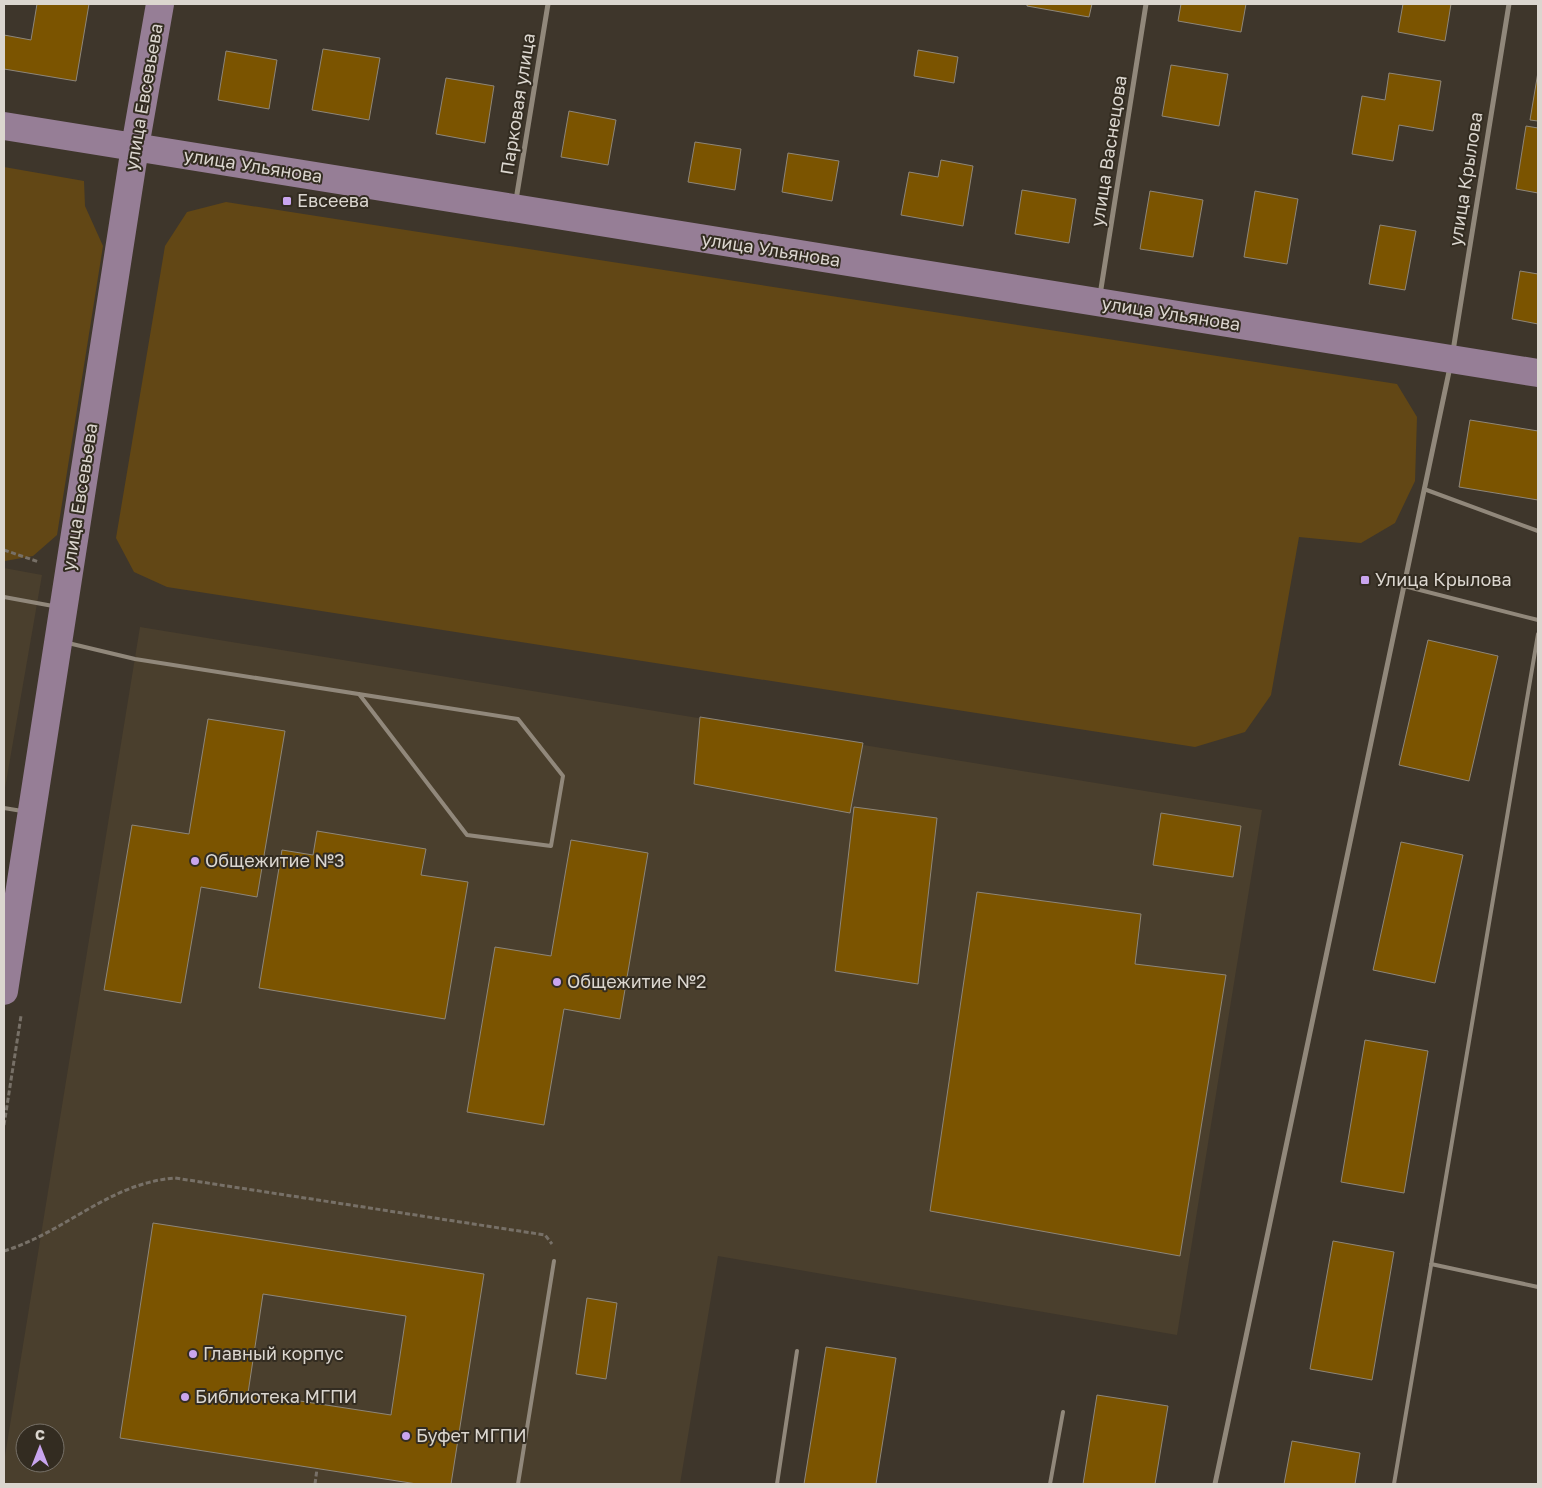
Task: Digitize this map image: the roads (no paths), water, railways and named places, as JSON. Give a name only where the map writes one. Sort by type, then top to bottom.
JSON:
[{"type":"main road","name":"улица Евсевьева","points":[[4,991],[135,147],[160,4]]},
{"type":"main road","name":"улица Ульянова","points":[[4,126],[1538,373]]},
{"type":"street","name":"Парковая улица","points":[[515,208],[548,4]]},
{"type":"street","name":"улица Васнецова","points":[[1099,303],[1146,4]]},
{"type":"street","name":"улица Крылова","points":[[1215,1484],[1452,360],[1508,4]]},
{"type":"lane","points":[[1424,489],[1538,532]]},
{"type":"lane","points":[[1404,586],[1538,620]]},
{"type":"lane","points":[[4,597],[63,608]]},
{"type":"lane","points":[[1394,1484],[1538,634]]},
{"type":"lane","points":[[58,641],[135,659],[360,694],[518,719],[563,776],[551,846],[467,835],[360,694]]},
{"type":"lane","points":[[4,808],[32,812]]},
{"type":"lane","points":[[518,1484],[554,1261]]},
{"type":"lane","points":[[1431,1264],[1538,1287]]},
{"type":"lane","points":[[777,1484],[797,1351]]},
{"type":"lane","points":[[1050,1484],[1063,1412]]},
{"type":"place","name":"Евсеева","points":[[287,201]]},
{"type":"place","name":"Улица Крылова","points":[[1365,580]]},
{"type":"place","name":"Общежитие №3","points":[[195,861]]},
{"type":"place","name":"Общежитие №2","points":[[557,982]]},
{"type":"place","name":"Главный корпус","points":[[193,1354]]},
{"type":"place","name":"Библиотека МГПИ","points":[[185,1397]]},
{"type":"place","name":"Буфет МГПИ","points":[[406,1436]]}]
